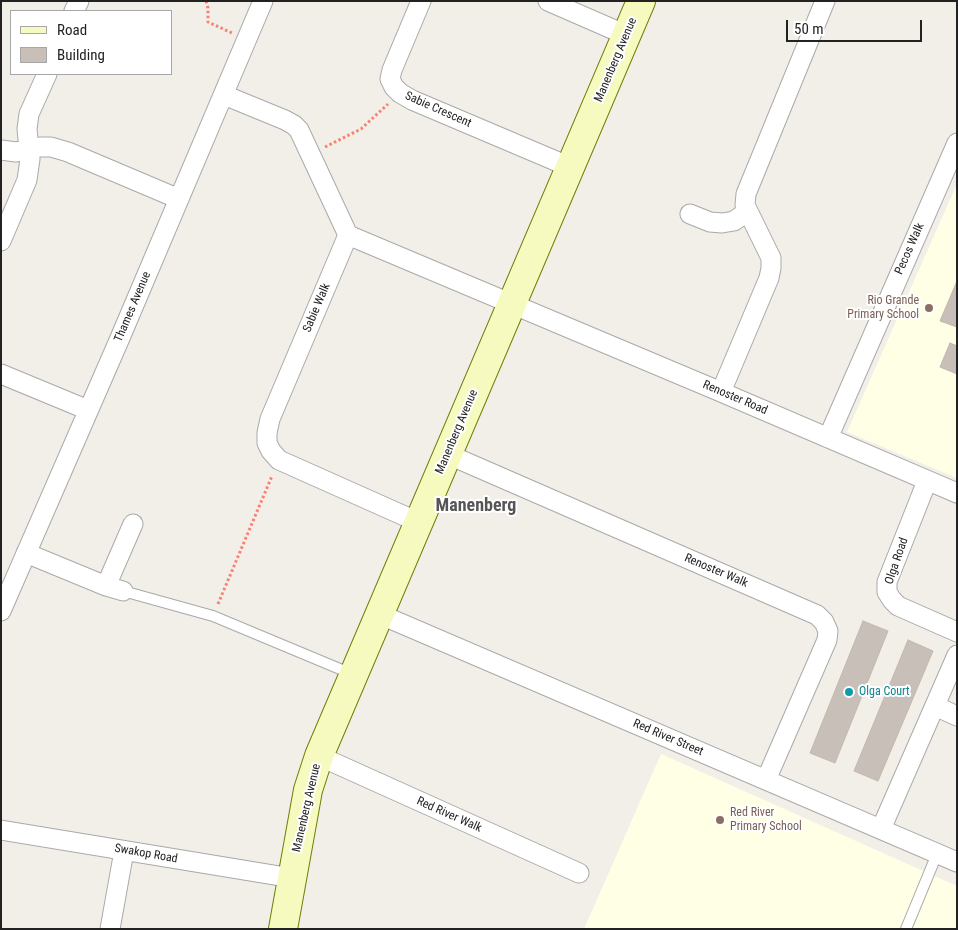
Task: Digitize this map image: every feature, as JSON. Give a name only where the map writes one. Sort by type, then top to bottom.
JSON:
[{"type":"street","name":"Thames Avenue","points":[[1,611],[263,1]]},
{"type":"street","name":"Sabie Crescent","points":[[421,1],[392,70],[390,79],[394,87],[412,100],[570,167]]},
{"type":"street","points":[[548,1],[626,35]]},
{"type":"street","name":"Manenberg Avenue","points":[[285,928],[308,790],[319,756],[641,1]]},
{"type":"street","points":[[721,392],[769,278],[771,268],[771,258],[745,205],[746,194],[826,1]]},
{"type":"street","points":[[1,241],[27,180],[30,164],[27,129],[29,114],[47,75]]},
{"type":"street","points":[[224,94],[294,125],[299,130],[348,235]]},
{"type":"street","name":"Pecos Walk","points":[[828,438],[957,143]]},
{"type":"street","points":[[2,150],[16,152],[40,146],[51,147],[68,152],[179,200]]},
{"type":"street","points":[[690,214],[710,222],[722,223],[734,221],[748,211]]},
{"type":"street","name":"Renoster Road","points":[[348,235],[721,392],[957,494]]},
{"type":"street","name":"Sabie Walk","points":[[279,460],[267,443],[270,419],[348,235]]},
{"type":"street","points":[[1,374],[88,410]]},
{"type":"street","name":"Renoster Walk","points":[[447,454],[817,615],[824,622],[828,631],[827,640],[766,780]]},
{"type":"street","points":[[279,460],[418,522]]},
{"type":"street","name":"Olga Road","points":[[927,481],[887,582],[887,592],[898,606],[957,632]]},
{"type":"street","points":[[26,553],[114,588],[133,524]]},
{"type":"street","name":"Red River Street","points":[[379,614],[957,862]]},
{"type":"street","points":[[881,829],[957,655]]},
{"type":"street","points":[[935,706],[957,716]]},
{"type":"street","name":"Red River Walk","points":[[319,756],[579,873]]},
{"type":"street","name":"Swakop Road","points":[[1,830],[292,878]]},
{"type":"street","points":[[110,929],[124,851]]},
{"type":"lane","points":[[114,588],[213,616],[353,674]]},
{"type":"lane","points":[[906,929],[937,854]]},
{"type":"path","points":[[206,1],[208,22],[247,40]]},
{"type":"path","points":[[312,155],[361,129],[400,93]]},
{"type":"path","points":[[213,616],[279,460]]},
{"type":"shaded area","name":"Rio Grande Primary School","points":[[957,184],[957,478],[847,432]]},
{"type":"shaded area","name":"Red River Primary School","points":[[661,754],[957,886],[957,929],[584,929]]},
{"type":"building","points":[[957,281],[957,327],[940,321]]},
{"type":"building","points":[[950,343],[957,346],[957,374],[940,367]]},
{"type":"building","name":"Olga Court","points":[[863,621],[888,631],[835,763],[810,753]]},
{"type":"building","name":"Olga Court","points":[[908,640],[933,651],[878,781],[854,771]]},
{"type":"place","name":"Rio Grande Primary School","points":[[929,308]]},
{"type":"place","name":"Olga Court","points":[[849,692]]},
{"type":"place","name":"Red River Primary School","points":[[720,820]]},
{"type":"district","name":"Manenberg","points":[[476,506]]}]
